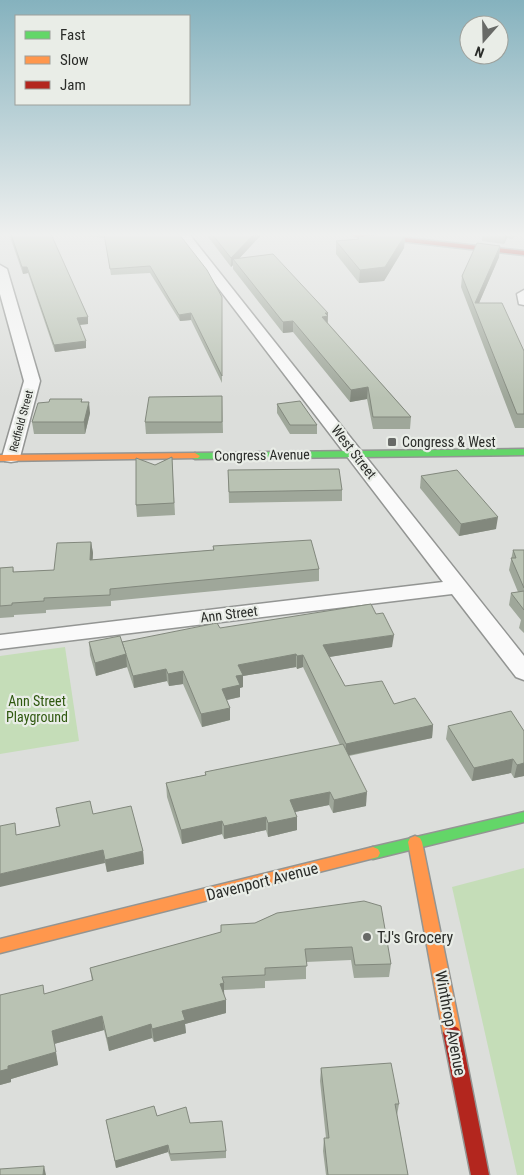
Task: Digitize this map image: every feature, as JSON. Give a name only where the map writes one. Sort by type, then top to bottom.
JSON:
[{"type":"main road","name":"Congress Avenue","points":[[6,458],[524,452]]},
{"type":"main road","name":"Davenport Avenue","points":[[0,946],[415,842],[524,817]]},
{"type":"main road","name":"Winthrop Avenue","points":[[415,842],[480,1175]]},
{"type":"street","name":"Redfield Street","points":[[6,289],[32,380],[6,458]]},
{"type":"street","name":"West Street","points":[[226,289],[524,672]]},
{"type":"street","points":[[524,294],[524,301]]},
{"type":"street","name":"Ann Street","points":[[0,642],[457,587]]},
{"type":"green space","name":"Ann Street Playground","points":[[65,647],[79,741],[0,754],[0,656]]},
{"type":"green space","points":[[524,868],[524,1175],[517,1175],[452,887]]},
{"type":"building","points":[[35,289],[75,289],[88,317],[77,318],[86,341],[54,345]]},
{"type":"building","points":[[164,289],[217,289],[222,297],[222,376],[191,313],[179,315]]},
{"type":"building","points":[[257,289],[305,289],[328,313],[325,313],[328,316],[322,317],[411,417],[373,417],[368,387],[351,390],[293,321],[283,322]]},
{"type":"building","points":[[467,289],[481,289],[475,303],[502,303],[524,351],[524,414],[517,414]]},
{"type":"building","points":[[222,396],[222,422],[145,422],[149,397]]},
{"type":"building","points":[[50,399],[82,399],[81,402],[89,402],[84,422],[32,422],[38,403],[49,402]]},
{"type":"building","points":[[300,401],[317,425],[290,425],[277,404]]},
{"type":"building","points":[[172,457],[174,503],[136,505],[136,458],[155,465]]},
{"type":"building","points":[[339,469],[342,490],[229,492],[228,470]]},
{"type":"building","points":[[457,470],[498,517],[461,524],[421,476]]},
{"type":"building","points":[[311,540],[319,569],[110,589],[110,595],[44,598],[44,601],[12,603],[12,605],[0,606],[0,568],[13,567],[13,572],[54,570],[57,543],[91,542],[90,560],[214,550],[213,546]]},
{"type":"building","points":[[513,550],[524,550],[524,588],[511,558],[516,558]]},
{"type":"building","points":[[524,591],[524,610],[511,593]]},
{"type":"building","points":[[371,604],[376,614],[383,613],[394,635],[323,645],[345,686],[382,681],[394,704],[415,698],[433,725],[346,744],[303,655],[297,656],[296,654],[238,665],[243,675],[236,676],[240,685],[222,689],[230,708],[201,714],[183,671],[168,674],[166,669],[133,676],[122,642],[217,623],[220,628]]},
{"type":"building","points":[[120,636],[126,654],[95,663],[89,642]]},
{"type":"building","points":[[511,711],[524,731],[524,763],[517,765],[513,759],[474,768],[448,726]]},
{"type":"building","points":[[343,744],[367,792],[334,800],[330,792],[290,800],[297,817],[268,823],[266,817],[224,826],[222,821],[181,830],[166,783],[206,775],[205,772]]},
{"type":"building","points":[[90,801],[93,814],[131,806],[143,851],[105,860],[103,850],[0,874],[0,826],[15,823],[16,835],[60,826],[56,808]]},
{"type":"building","points":[[364,901],[381,906],[391,964],[355,965],[352,947],[305,949],[307,966],[265,968],[265,975],[222,977],[224,983],[220,984],[226,1000],[182,1011],[185,1020],[152,1029],[151,1024],[107,1038],[102,1016],[52,1031],[56,1052],[8,1066],[8,1069],[0,1071],[0,995],[43,985],[44,994],[93,980],[90,968],[221,932],[221,925],[255,923],[277,913]]},
{"type":"building","points":[[391,1063],[399,1104],[395,1104],[408,1175],[328,1175],[324,1138],[329,1138],[321,1068]]},
{"type":"building","points":[[154,1106],[157,1116],[186,1107],[190,1123],[222,1121],[226,1151],[170,1154],[168,1145],[115,1161],[106,1120]]},
{"type":"building","points":[[44,1166],[43,1175],[0,1175],[0,1169]]},
{"type":"traffic: fast","points":[[195,456],[524,452]]},
{"type":"traffic: fast","points":[[373,853],[524,817]]},
{"type":"traffic: slow","points":[[0,458],[195,456]]},
{"type":"traffic: slow","points":[[415,842],[452,1033]]},
{"type":"traffic: slow","points":[[0,946],[373,853]]},
{"type":"traffic: jam","points":[[452,1033],[480,1175]]},
{"type":"place","name":"Congress & West","points":[[392,442]]},
{"type":"place","name":"TJ's Grocery","points":[[367,937]]}]
